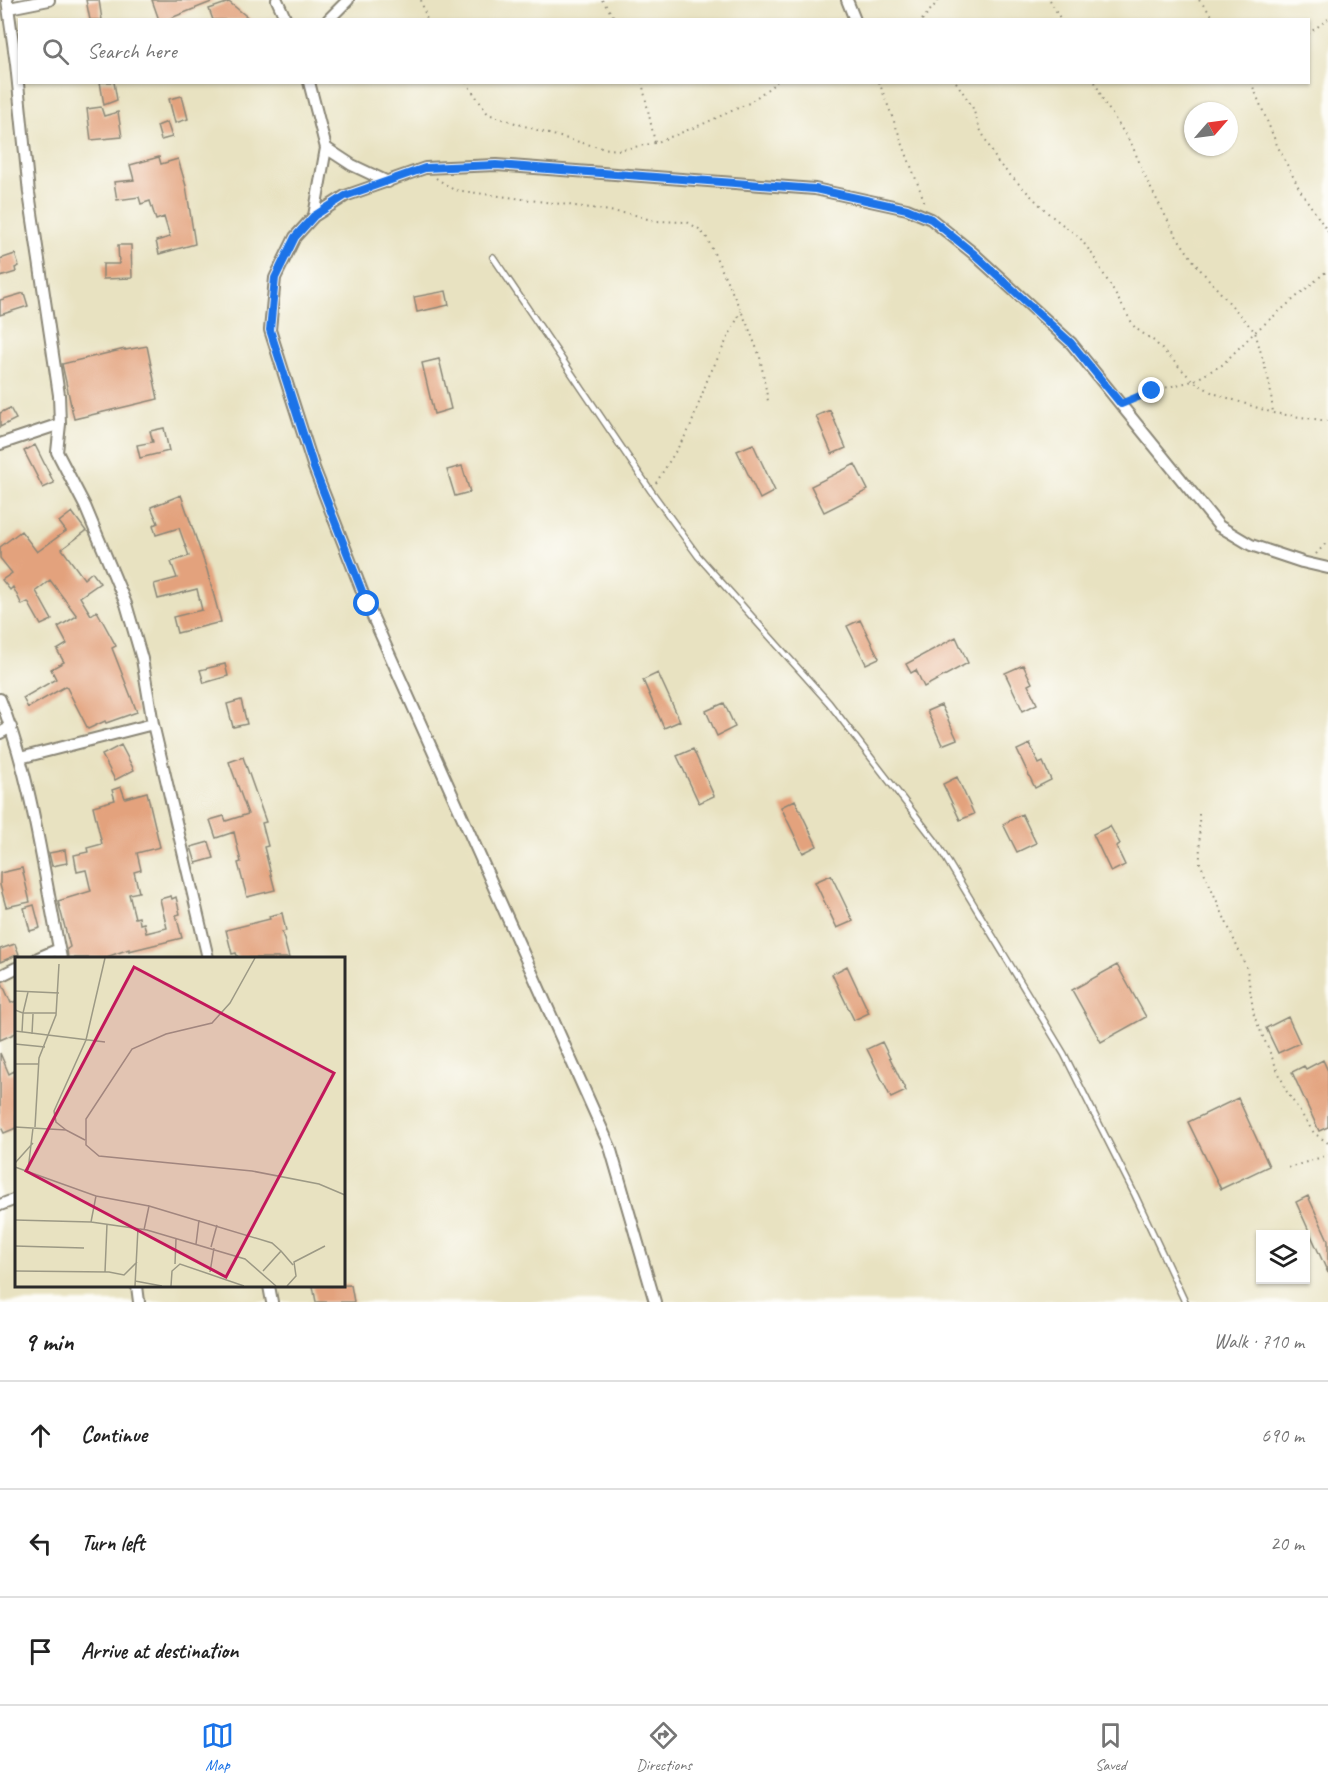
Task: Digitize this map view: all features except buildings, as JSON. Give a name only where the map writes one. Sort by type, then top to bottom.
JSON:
[{"type":"street","points":[[49,0],[8,4],[28,193],[60,395],[57,452],[85,506],[126,604],[142,659],[153,724],[208,957]]},
{"type":"street","points":[[277,0],[285,18]]},
{"type":"street","points":[[330,18],[348,0]]},
{"type":"street","points":[[847,0],[854,18]]},
{"type":"street","points":[[312,86],[326,148],[314,216]]},
{"type":"street","points":[[326,148],[352,165],[388,182]]},
{"type":"street","points":[[655,1302],[610,1147],[367,604],[314,468],[270,330],[275,278],[295,237],[314,216],[345,196],[425,168],[496,165],[815,189],[907,209],[931,219],[973,253],[1071,343],[1219,526],[1251,545],[1328,568]]},
{"type":"street","points":[[0,444],[60,424]]},
{"type":"street","points":[[0,699],[20,758],[52,904],[60,954],[44,957]]},
{"type":"street","points":[[20,758],[153,724]]},
{"type":"street","points":[[0,732],[11,727]]},
{"type":"street","points":[[0,976],[15,968]]},
{"type":"street","points":[[0,1205],[15,1199]]},
{"type":"street","points":[[137,1287],[140,1302]]},
{"type":"street","points":[[269,1287],[272,1302]]},
{"type":"lane","points":[[493,257],[651,491],[698,556],[829,703],[936,842],[1064,1054],[1135,1195],[1185,1302]]},
{"type":"path","points":[[421,0],[426,18]]},
{"type":"path","points":[[602,0],[615,18]]},
{"type":"path","points":[[924,18],[939,0]]},
{"type":"path","points":[[1050,0],[1060,18]]},
{"type":"path","points":[[1199,0],[1214,18]]},
{"type":"path","points":[[1310,32],[1328,19]]},
{"type":"path","points":[[467,84],[488,114],[549,134],[618,150],[654,143],[703,124],[749,103],[774,84]]},
{"type":"path","points":[[642,84],[654,143]]},
{"type":"path","points":[[880,84],[931,219]]},
{"type":"path","points":[[957,84],[972,106],[980,129],[998,163],[1050,214],[1080,238],[1135,328],[1154,341],[1193,381],[1213,393],[1273,413],[1328,421]]},
{"type":"path","points":[[1096,84],[1104,102],[1132,145],[1147,181],[1175,234],[1197,266],[1255,332],[1270,384],[1273,413]]},
{"type":"path","points":[[1252,84],[1277,145],[1300,190],[1328,232]]},
{"type":"path","points":[[443,184],[454,190],[635,215],[654,222],[687,222],[699,229],[707,238],[760,357],[768,401]]},
{"type":"path","points":[[1121,404],[1152,391],[1193,381],[1222,365],[1255,332],[1328,270]]},
{"type":"path","points":[[651,491],[690,428],[708,378],[741,311]]},
{"type":"path","points":[[1308,563],[1328,541]]},
{"type":"path","points":[[1199,814],[1200,863],[1247,969],[1254,1016],[1287,1092],[1314,1133],[1328,1143]]},
{"type":"path","points":[[1288,1168],[1328,1155]]},
{"type":"route","points":[[367,604],[314,468],[270,330],[275,278],[295,237],[314,216],[345,196],[425,168],[496,165],[815,189],[907,209],[931,219],[973,253],[1071,343],[1121,404],[1152,391]]}]
